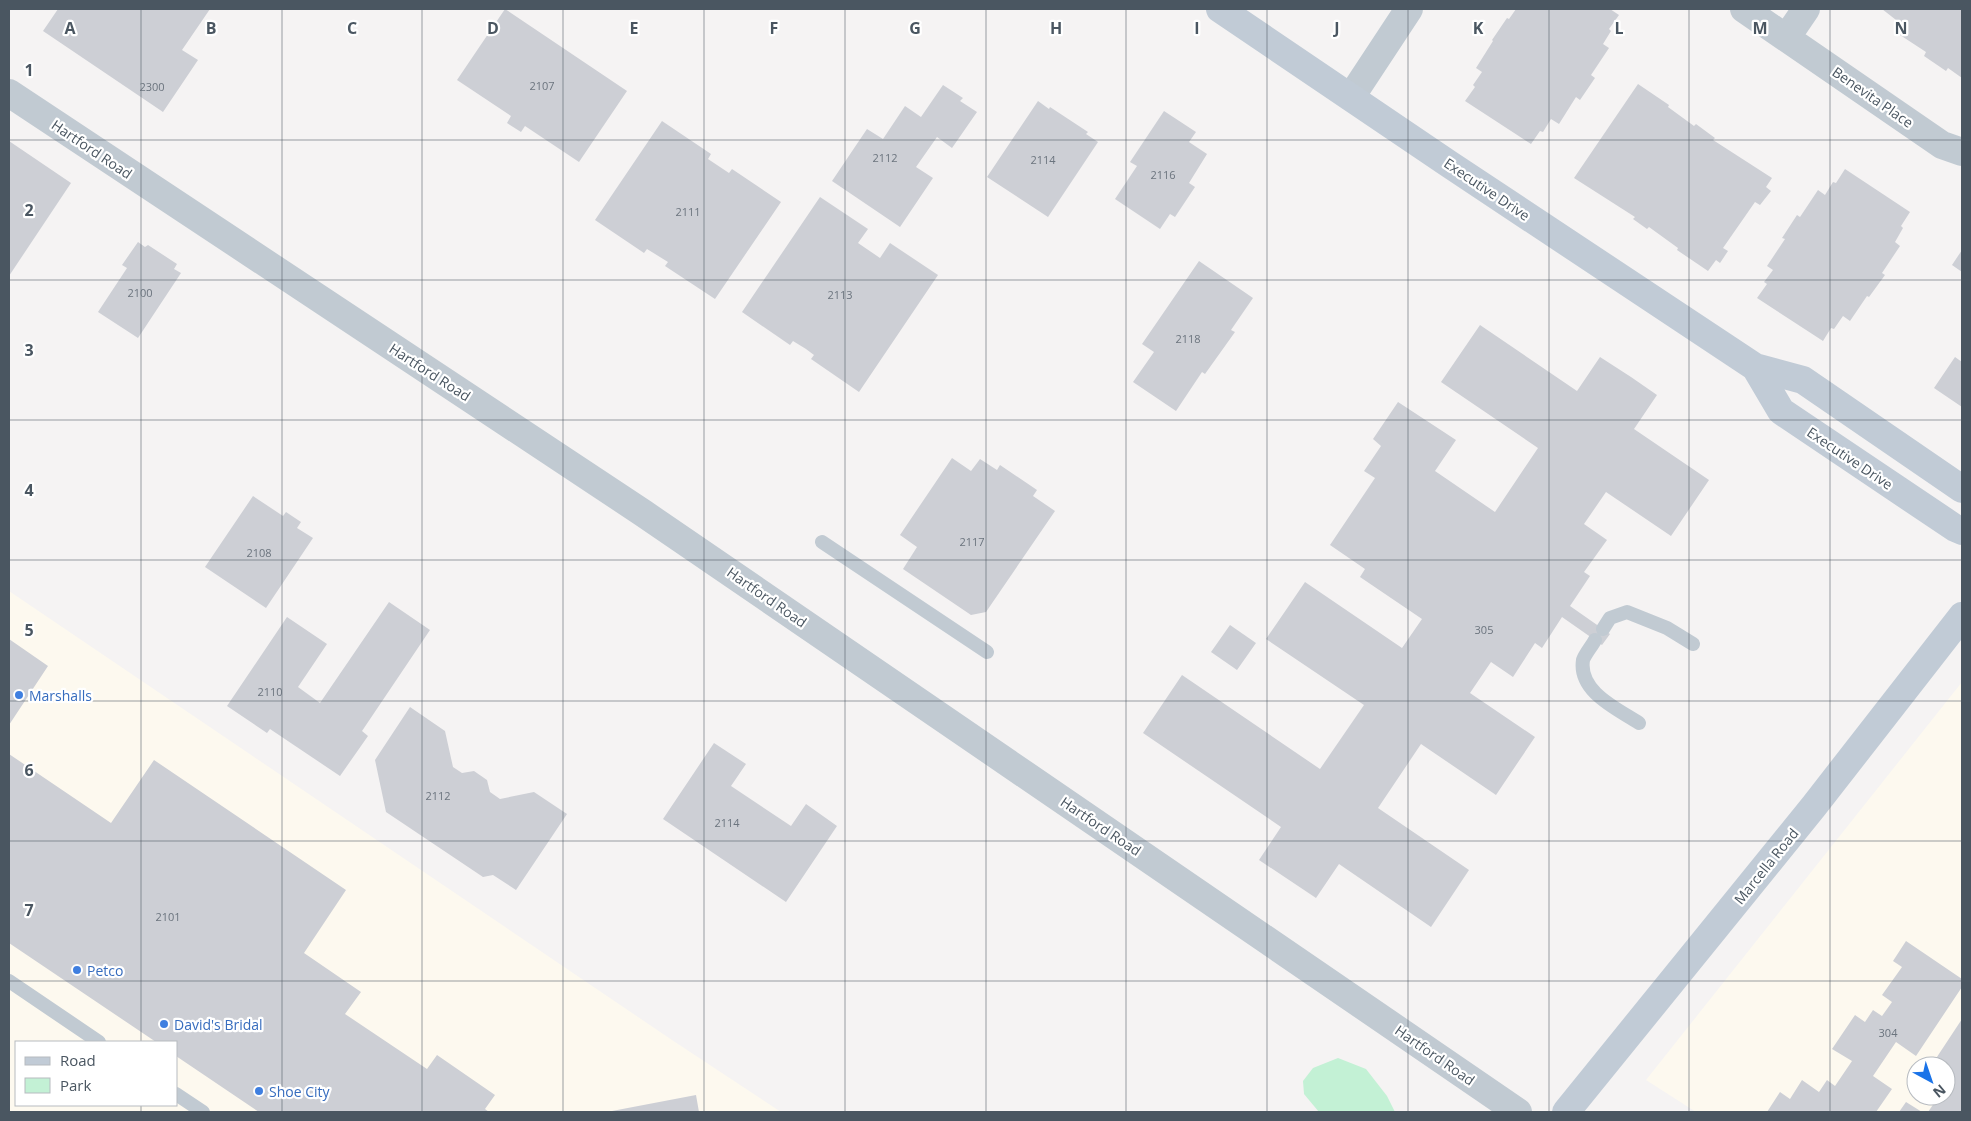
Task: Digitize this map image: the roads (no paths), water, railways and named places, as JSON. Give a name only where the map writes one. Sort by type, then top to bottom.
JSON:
[{"type":"street","name":"Executive Drive","points":[[1220,9],[1755,367],[1803,380],[1962,488]]},
{"type":"street","points":[[1351,96],[1409,9]]},
{"type":"street","name":"Benevita Place","points":[[1744,9],[1942,145],[1962,152]]},
{"type":"street","points":[[1787,37],[1806,9]]},
{"type":"street","name":"Hartford Road","points":[[9,93],[674,533],[1518,1112]]},
{"type":"street","name":"Executive Drive","points":[[1755,367],[1781,411],[1962,531]]},
{"type":"street","name":"Marcella Road","points":[[1566,1112],[1814,806],[1962,616]]},
{"type":"lane","points":[[822,542],[987,652]]},
{"type":"lane","points":[[1639,723],[1592,690],[1584,675],[1583,659],[1599,634],[1610,618],[1627,612],[1667,628],[1693,644]]},
{"type":"lane","points":[[9,981],[98,1041]]},
{"type":"lane","points":[[178,1095],[203,1112]]},
{"type":"place","name":"Marshalls","points":[[19,695]]},
{"type":"place","name":"Petco","points":[[77,970]]},
{"type":"place","name":"David's Bridal","points":[[164,1024]]},
{"type":"place","name":"Shoe City","points":[[259,1091]]}]
